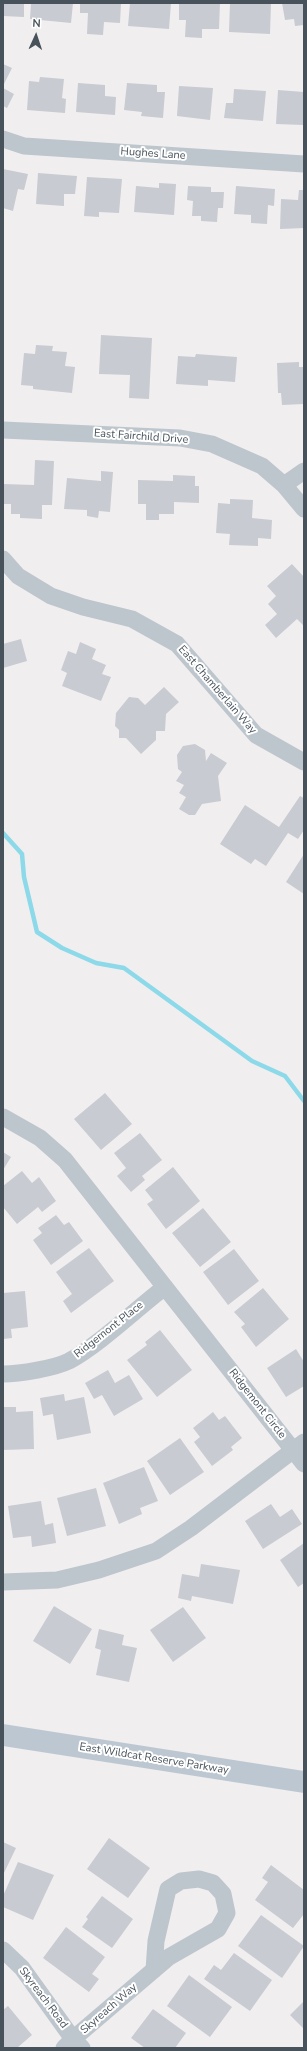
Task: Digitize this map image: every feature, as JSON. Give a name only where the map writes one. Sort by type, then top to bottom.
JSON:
[{"type":"main road","name":"East Wildcat Reserve Parkway","points":[[3,1735],[304,1782]]},
{"type":"street","name":"Hughes Lane","points":[[3,139],[24,146],[304,164]]},
{"type":"street","name":"East Fairchild Drive","points":[[3,430],[180,438],[212,444],[262,466],[284,485],[304,509]]},
{"type":"street","points":[[284,485],[304,471]]},
{"type":"street","name":"East Chamberlain Way","points":[[3,559],[18,576],[51,596],[82,607],[132,619],[177,644],[256,735],[304,762]]},
{"type":"street","name":"Ridgemont Circle","points":[[3,1117],[40,1138],[65,1160],[165,1287],[298,1446],[191,1528],[156,1551],[99,1570],[57,1580],[3,1582]]},
{"type":"street","name":"Ridgemont Place","points":[[3,1374],[34,1371],[68,1361],[94,1343],[165,1287]]},
{"type":"street","points":[[298,1446],[304,1464]]},
{"type":"street","name":"Skyreach Way","points":[[73,2045],[154,1970],[168,1957],[218,1929],[227,1913],[223,1894],[213,1883],[199,1879],[181,1881],[168,1889],[156,1941],[154,1970]]},
{"type":"street","name":"Skyreach Road","points":[[3,1950],[22,1968],[73,2045]]},
{"type":"building","points":[[3,3],[24,3],[24,17],[3,16]]},
{"type":"building","points":[[31,3],[73,3],[71,23],[30,19]]},
{"type":"building","points":[[80,3],[121,3],[120,23],[104,22],[103,35],[87,34],[88,13],[80,13]]},
{"type":"building","points":[[130,3],[171,3],[169,29],[128,26]]},
{"type":"building","points":[[179,3],[220,3],[219,29],[202,29],[202,38],[185,37],[186,20],[179,20]]},
{"type":"building","points":[[230,3],[271,3],[270,34],[229,32]]},
{"type":"building","points":[[282,3],[304,3],[304,25],[295,26],[294,19],[285,20]]},
{"type":"building","points":[[3,64],[12,68],[3,86]]},
{"type":"building","points":[[40,77],[64,79],[62,98],[66,99],[65,113],[27,110],[29,81],[39,82]]},
{"type":"building","points":[[78,83],[105,85],[105,96],[116,97],[115,115],[76,112]]},
{"type":"building","points":[[127,83],[157,85],[157,92],[165,92],[163,118],[141,116],[142,112],[124,110]]},
{"type":"building","points":[[179,86],[213,88],[210,120],[177,116]]},
{"type":"building","points":[[3,88],[14,94],[7,108],[3,106]]},
{"type":"building","points":[[234,89],[266,91],[263,121],[224,118],[226,103],[233,103]]},
{"type":"building","points":[[278,90],[304,92],[304,125],[276,124]]},
{"type":"building","points":[[3,169],[28,174],[24,190],[18,189],[13,211],[3,208]]},
{"type":"building","points":[[38,173],[77,176],[75,194],[64,194],[64,206],[36,204]]},
{"type":"building","points":[[87,177],[122,179],[119,213],[99,212],[99,217],[84,216]]},
{"type":"building","points":[[159,183],[176,184],[174,215],[134,212],[136,186],[159,188]]},
{"type":"building","points":[[188,186],[211,187],[211,192],[224,192],[223,208],[218,208],[217,222],[201,221],[201,216],[192,216],[193,201],[187,200]]},
{"type":"building","points":[[236,186],[275,189],[274,206],[268,205],[267,224],[251,223],[251,215],[234,214]]},
{"type":"building","points":[[299,190],[304,190],[304,228],[280,229],[281,199],[298,200]]},
{"type":"building","points":[[101,335],[152,338],[149,399],[129,398],[130,375],[99,374]]},
{"type":"building","points":[[36,345],[53,346],[52,351],[67,352],[65,366],[75,367],[72,393],[33,389],[33,386],[21,385],[24,353],[35,354]]},
{"type":"building","points":[[196,354],[237,357],[235,382],[208,380],[208,386],[176,384],[178,356],[195,357]]},
{"type":"building","points":[[299,362],[299,367],[304,367],[304,404],[282,405],[281,393],[278,393],[277,363]]},
{"type":"building","points":[[35,460],[54,461],[52,505],[42,505],[42,519],[20,518],[20,514],[11,514],[11,504],[3,504],[3,484],[34,485]]},
{"type":"building","points":[[101,471],[113,472],[110,512],[99,511],[98,518],[87,516],[87,510],[64,509],[67,478],[101,481]]},
{"type":"building","points":[[173,475],[195,476],[195,486],[199,486],[199,503],[174,502],[174,514],[159,514],[159,520],[146,520],[146,504],[138,504],[138,480],[173,481]]},
{"type":"building","points":[[230,499],[253,500],[252,518],[272,520],[271,539],[258,538],[258,546],[229,545],[230,534],[216,533],[218,503],[230,504]]},
{"type":"building","points":[[292,564],[304,577],[304,626],[297,619],[276,638],[265,625],[277,614],[268,604],[276,596],[267,586]]},
{"type":"building","points":[[21,639],[27,661],[3,668],[3,644]]},
{"type":"building","points":[[80,642],[96,649],[92,659],[106,665],[102,674],[111,677],[101,701],[62,686],[67,673],[61,670],[68,651],[76,654]]},
{"type":"building","points":[[164,687],[179,702],[166,714],[165,731],[156,731],[156,740],[141,754],[126,738],[119,738],[119,730],[115,726],[116,713],[129,697],[138,698],[145,705]]},
{"type":"building","points":[[195,744],[205,750],[206,761],[211,753],[227,763],[218,776],[221,801],[202,804],[195,815],[189,815],[179,809],[186,797],[179,793],[184,785],[176,781],[182,772],[178,769],[177,755],[183,746]]},
{"type":"building","points":[[300,796],[304,798],[304,830],[298,839],[288,833],[266,866],[255,859],[251,864],[220,844],[245,805],[279,827]]},
{"type":"building","points":[[304,854],[304,894],[286,882]]},
{"type":"building","points":[[105,1093],[132,1124],[101,1150],[74,1119]]},
{"type":"building","points":[[140,1133],[162,1160],[142,1176],[145,1180],[131,1192],[117,1176],[126,1168],[114,1153]]},
{"type":"building","points":[[3,1152],[11,1157],[3,1170]]},
{"type":"building","points":[[173,1167],[200,1201],[166,1229],[147,1204],[153,1200],[145,1190]]},
{"type":"building","points":[[22,1171],[32,1183],[39,1177],[56,1201],[42,1212],[38,1207],[17,1224],[3,1207],[3,1186]]},
{"type":"building","points":[[203,1208],[231,1242],[200,1267],[172,1233]]},
{"type":"building","points":[[56,1215],[64,1225],[69,1222],[83,1241],[51,1265],[33,1240],[42,1233],[38,1228]]},
{"type":"building","points":[[89,1248],[114,1281],[71,1313],[63,1301],[72,1294],[56,1272]]},
{"type":"building","points":[[234,1249],[259,1281],[228,1305],[203,1272]]},
{"type":"building","points":[[263,1288],[289,1319],[256,1347],[241,1327],[245,1324],[234,1312]]},
{"type":"building","points":[[25,1291],[28,1327],[11,1329],[12,1338],[3,1339],[3,1293]]},
{"type":"building","points":[[160,1330],[192,1370],[157,1397],[127,1360],[147,1345],[145,1342]]},
{"type":"building","points":[[296,1349],[304,1362],[304,1386],[286,1397],[267,1368]]},
{"type":"building","points":[[108,1370],[115,1383],[129,1375],[143,1399],[114,1416],[102,1395],[94,1399],[85,1383]]},
{"type":"building","points":[[64,1394],[65,1401],[84,1397],[91,1433],[57,1440],[53,1414],[43,1416],[40,1398]]},
{"type":"building","points":[[3,1407],[16,1407],[16,1412],[33,1411],[34,1449],[3,1450]]},
{"type":"building","points":[[213,1412],[219,1420],[225,1416],[242,1438],[231,1447],[233,1450],[212,1466],[194,1442],[200,1437],[193,1428]]},
{"type":"building","points":[[180,1438],[204,1472],[170,1495],[147,1461]]},
{"type":"building","points":[[144,1467],[158,1501],[140,1508],[142,1514],[119,1524],[103,1483]]},
{"type":"building","points":[[96,1488],[106,1526],[67,1536],[57,1498]]},
{"type":"building","points":[[41,1501],[45,1525],[53,1523],[56,1543],[32,1547],[31,1536],[13,1538],[8,1506]]},
{"type":"building","points":[[271,1504],[280,1517],[292,1509],[302,1524],[263,1549],[245,1521]]},
{"type":"building","points":[[304,1543],[304,1583],[298,1587],[280,1560]]},
{"type":"building","points":[[201,1564],[240,1570],[233,1604],[192,1596],[191,1601],[178,1598],[182,1574],[199,1577]]},
{"type":"building","points":[[54,1606],[92,1629],[70,1664],[33,1641]]},
{"type":"building","points":[[183,1607],[206,1638],[173,1662],[150,1630]]},
{"type":"building","points":[[99,1629],[124,1635],[122,1645],[137,1648],[129,1682],[96,1675],[101,1650],[95,1648]]},
{"type":"building","points":[[109,1838],[150,1868],[128,1898],[87,1869]]},
{"type":"building","points":[[3,1842],[16,1848],[3,1875]]},
{"type":"building","points":[[18,1862],[54,1875],[33,1920],[3,1907],[3,1896]]},
{"type":"building","points":[[271,1865],[304,1890],[304,1914],[293,1928],[255,1900],[268,1882],[262,1878]]},
{"type":"building","points":[[102,1896],[133,1919],[112,1948],[82,1927],[88,1919],[86,1917]]},
{"type":"building","points":[[261,1915],[304,1946],[282,1978],[238,1946]]},
{"type":"building","points":[[66,1927],[105,1957],[92,1974],[99,1979],[89,1992],[43,1958]]},
{"type":"building","points":[[234,1953],[272,1980],[250,2011],[204,1979],[214,1965],[221,1970]]},
{"type":"building","points":[[189,1975],[232,2007],[210,2037],[167,2006]]},
{"type":"building","points":[[304,2001],[304,2029],[290,2015]]},
{"type":"building","points":[[8,2006],[32,2035],[17,2048],[3,2048],[3,2010]]},
{"type":"building","points":[[153,2009],[186,2033],[175,2048],[145,2048],[131,2038]]},
{"type":"waterway","points":[[3,833],[22,854],[24,877],[37,932],[62,948],[96,963],[124,968],[252,1061],[285,1076],[304,1101]]}]
